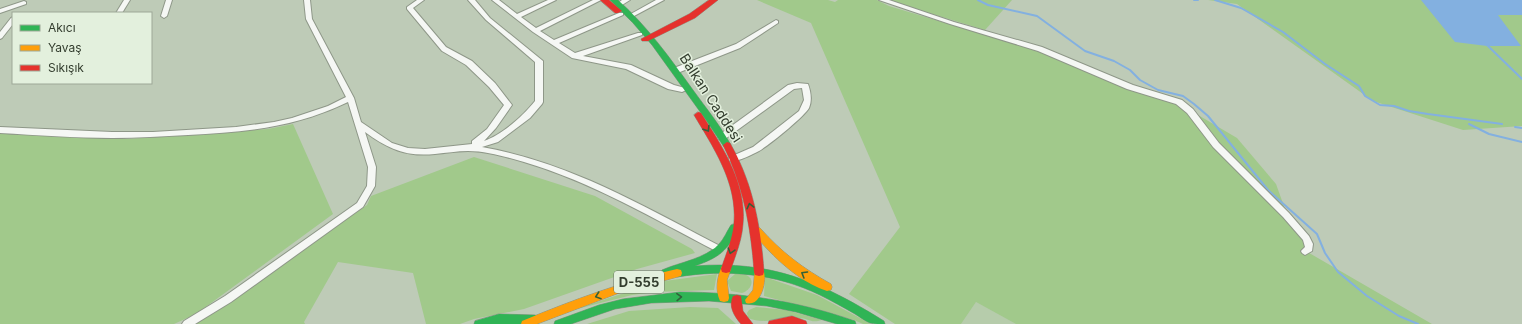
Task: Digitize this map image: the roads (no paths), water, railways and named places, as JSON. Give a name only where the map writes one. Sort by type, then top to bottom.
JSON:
[{"type":"main road","name":"Balkan Caddesi","points":[[604,0],[620,5],[632,15],[713,138],[728,169],[737,197],[738,223],[722,280],[724,298]]},
{"type":"main road","points":[[645,36],[702,10],[714,0]]},
{"type":"main road","name":"Balkan Caddesi","points":[[620,5],[645,36],[677,70],[722,136],[733,159],[747,193],[756,230],[759,272],[758,291],[750,300]]},
{"type":"main road","points":[[659,277],[719,249],[738,223]]},
{"type":"main road","points":[[756,230],[768,247],[786,263],[834,291],[847,304]]},
{"type":"main road","name":"D-555","points":[[526,324],[572,305],[659,277],[693,270],[726,269],[759,272],[806,284],[847,304],[880,324]]},
{"type":"main road","name":"D-555","points":[[560,324],[595,311],[623,303],[651,299],[686,297],[750,300],[805,309],[840,319],[851,324]]},
{"type":"main road","points":[[737,299],[736,307],[744,322],[748,324]]},
{"type":"main road","points":[[479,324],[499,319],[535,320]]},
{"type":"main road","points":[[773,324],[790,320],[802,324]]},
{"type":"street","points":[[120,12],[127,0]]},
{"type":"street","points":[[164,16],[169,0]]},
{"type":"street","points":[[186,324],[228,299],[360,205],[371,186],[372,167],[359,124],[350,98],[309,19],[307,0]]},
{"type":"street","points":[[421,0],[409,8],[444,49],[469,63],[492,85],[508,105],[502,116],[482,139],[468,148]]},
{"type":"street","points":[[359,124],[378,138],[401,150],[423,152],[468,148],[495,140],[527,116],[539,102],[538,61],[488,19],[471,0]]},
{"type":"street","points":[[518,16],[553,0]]},
{"type":"street","points":[[535,31],[598,0]]},
{"type":"street","points":[[632,15],[661,0]]},
{"type":"street","points":[[882,0],[952,23],[1040,49],[1130,87],[1179,102],[1190,111],[1216,145],[1286,215],[1306,238],[1309,244],[1309,249],[1305,251]]},
{"type":"street","points":[[0,12],[25,1]]},
{"type":"street","points":[[18,12],[25,1]]},
{"type":"street","points":[[499,1],[535,31],[574,56],[628,67],[671,87],[682,90]]},
{"type":"street","points":[[553,43],[620,5]]},
{"type":"street","points":[[0,37],[4,27],[12,20]]},
{"type":"street","points":[[677,70],[738,46],[776,22]]},
{"type":"street","points":[[574,56],[645,36]]},
{"type":"street","points":[[722,136],[791,87],[797,85],[805,86],[808,99],[807,106],[802,113],[756,149],[733,159]]},
{"type":"street","points":[[0,130],[127,135],[247,129],[294,121],[327,110],[350,98]]},
{"type":"street","points":[[468,148],[524,159],[596,185],[719,249]]},
{"type":"water","points":[[1421,0],[1522,0],[1522,15],[1498,15],[1521,46],[1487,46],[1455,42]]},
{"type":"waterway","points":[[978,0],[988,5],[1037,16],[1085,51],[1114,61],[1130,70],[1140,80],[1158,90],[1183,96],[1194,104],[1208,116],[1268,190],[1317,234],[1325,253],[1338,272],[1367,296],[1399,316],[1418,324]]},
{"type":"waterway","points":[[1215,0],[1241,8],[1283,32],[1325,64],[1359,86],[1365,96],[1380,105],[1394,106],[1409,111],[1428,114],[1502,124]]},
{"type":"waterway","points":[[1487,45],[1522,79]]},
{"type":"waterway","points":[[1469,124],[1489,134],[1522,142]]},
{"type":"waterway","points":[[1515,127],[1522,128]]}]
